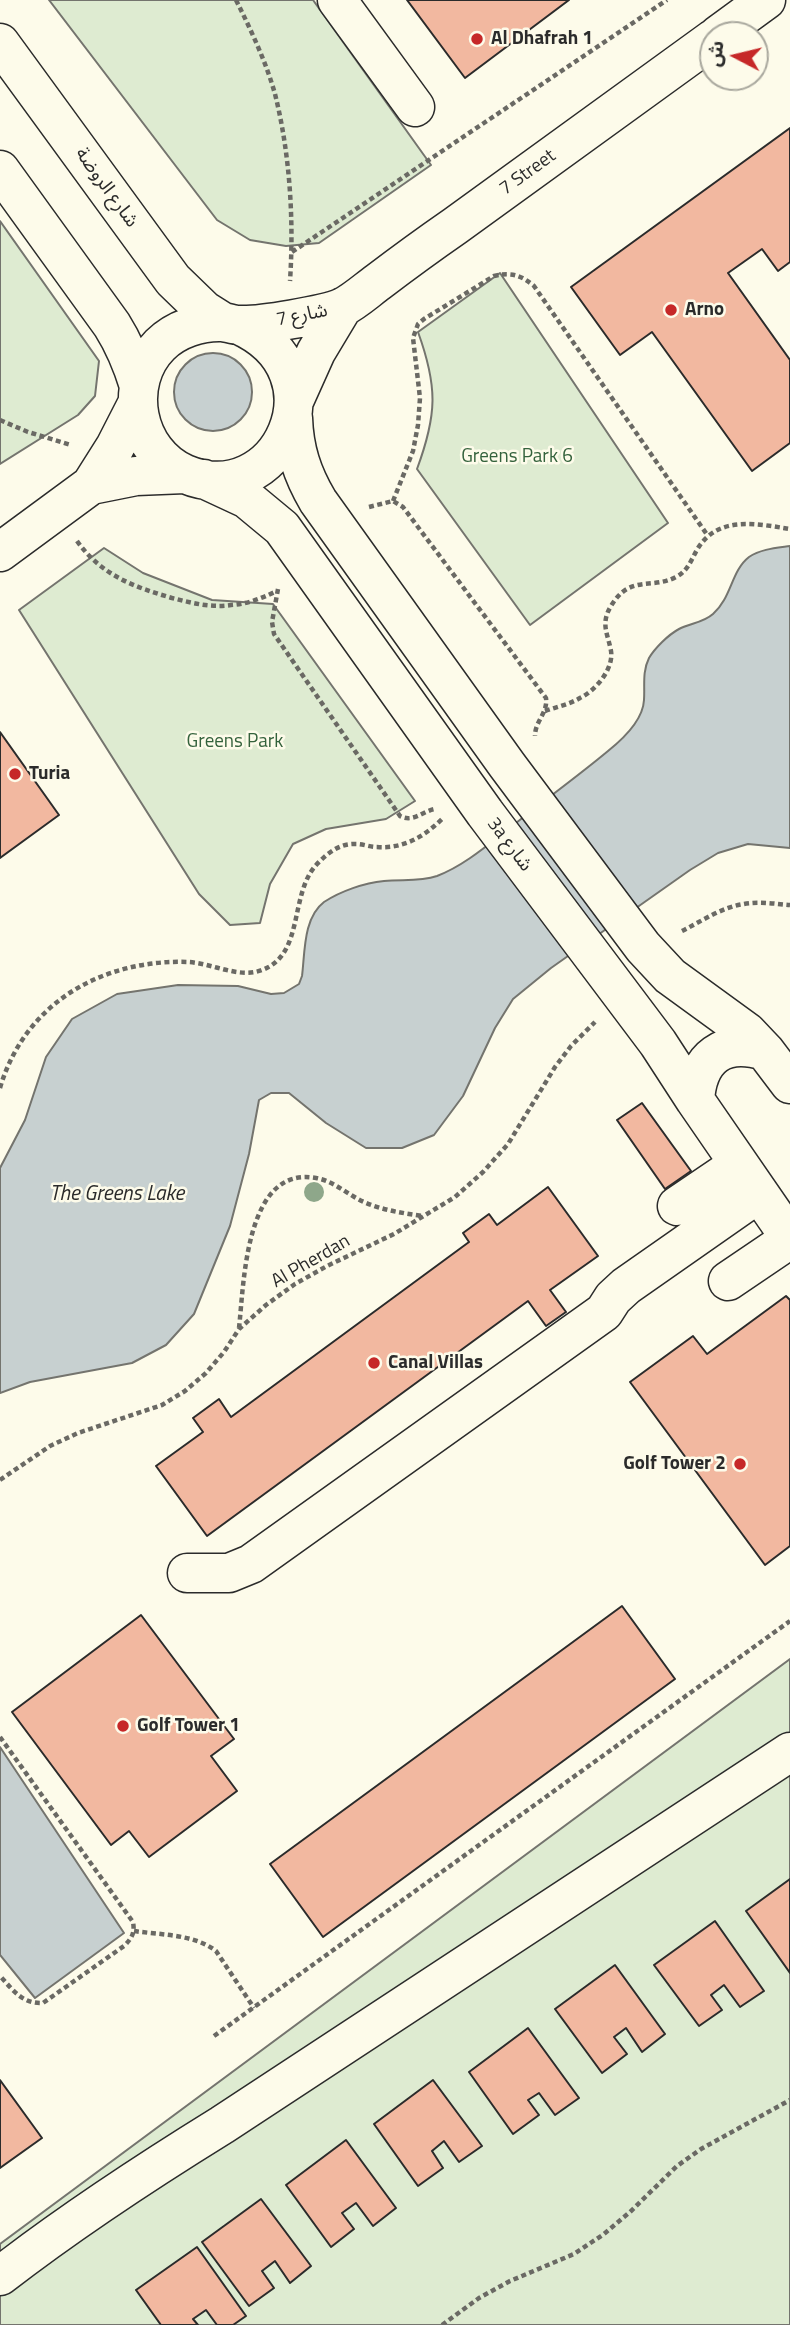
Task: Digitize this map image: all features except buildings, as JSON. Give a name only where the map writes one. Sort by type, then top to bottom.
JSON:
[{"type":"street","points":[[337,0],[415,107]]},
{"type":"street","points":[[737,21],[766,0]]},
{"type":"street","name":"شارع الروضة","points":[[0,43],[173,280],[204,310],[231,324]]},
{"type":"street","name":"7 Street","points":[[343,307],[699,49]]},
{"type":"street","points":[[0,170],[123,342],[133,364],[141,426],[151,446],[166,462],[195,476]]},
{"type":"street","name":"شارع 7","points":[[231,324],[292,319],[343,307]]},
{"type":"street","name":"شارع 7","points":[[293,410],[316,352],[343,307]]},
{"type":"street","points":[[0,552],[91,485],[115,447],[138,395],[146,363],[160,345],[178,331],[200,323],[231,324],[257,333],[272,346],[284,363],[292,382],[294,440],[306,482],[318,501],[507,765],[659,941],[670,976],[747,1032],[790,1084]]},
{"type":"street","points":[[91,485],[136,476],[195,476],[224,480],[243,475],[260,466],[275,453],[286,436],[293,410]]},
{"type":"street","name":"3a شارع","points":[[195,476],[247,499],[282,528],[469,819],[609,978],[658,1042],[770,1209]]},
{"type":"street","points":[[695,1100],[696,1083],[703,1067],[716,1054],[731,1047],[748,1045],[765,1051]]},
{"type":"street","points":[[677,1206],[770,1209]]},
{"type":"street","points":[[728,1281],[770,1209]]},
{"type":"street","points":[[187,1573],[229,1573],[251,1564],[604,1312],[613,1298],[626,1286],[770,1209]]},
{"type":"street","points":[[0,2276],[156,2166],[790,1752]]},
{"type":"path","points":[[236,0],[275,93],[287,160],[292,252],[290,285]]},
{"type":"path","points":[[292,252],[667,0]]},
{"type":"path","points":[[393,501],[405,476],[418,425],[420,398],[413,345],[418,324],[494,275],[516,274],[534,286],[708,536]]},
{"type":"path","points":[[0,420],[28,432],[88,450],[85,467],[91,485]]},
{"type":"path","points":[[362,506],[370,507],[393,501],[403,507],[546,698],[545,711],[535,726],[535,738],[538,740]]},
{"type":"path","points":[[56,511],[95,563],[140,589],[194,604],[212,606],[247,603],[278,590]]},
{"type":"path","points":[[545,711],[581,698],[605,674],[611,660],[605,622],[609,608],[618,596],[630,587],[644,582],[662,582],[675,578],[685,571],[708,536],[722,527],[762,524],[790,529]]},
{"type":"path","points":[[280,582],[272,622],[274,634],[400,816],[413,818],[433,808],[441,810],[446,816],[469,819]]},
{"type":"path","points":[[0,1088],[5,1069],[33,1023],[57,1001],[88,982],[121,970],[156,962],[191,962],[242,973],[259,972],[274,964],[286,950],[304,886],[316,865],[333,849],[354,844],[396,846],[416,840],[446,816]]},
{"type":"path","points":[[659,941],[735,906],[760,902],[790,905]]},
{"type":"path","name":"Al Pherdan","points":[[0,1480],[50,1446],[78,1433],[162,1405],[185,1391],[206,1373],[239,1329],[295,1284],[394,1234],[455,1197],[483,1172],[508,1144],[563,1056],[597,1020]]},
{"type":"path","points":[[239,1329],[247,1252],[252,1233],[258,1214],[282,1184],[298,1177],[317,1178],[365,1202],[422,1216]]},
{"type":"path","points":[[214,2036],[790,1621]]},
{"type":"path","points":[[0,1737],[134,1922],[134,1931],[124,1946],[43,2003],[23,2000],[0,1976]]},
{"type":"path","points":[[134,1931],[196,1939],[208,1945],[216,1951],[254,2008]]},
{"type":"path","points":[[442,2325],[479,2298],[510,2281],[574,2254],[604,2234],[677,2166],[701,2149],[790,2100]]},
{"type":"green space","points":[[49,0],[313,0],[431,165],[319,243],[286,246],[250,240],[217,220]]},
{"type":"green space","points":[[0,221],[99,361],[95,396],[78,415],[0,464]]},
{"type":"green space","name":"Greens Park 6","points":[[500,273],[668,523],[530,625],[417,469],[428,433],[432,401],[429,369],[418,332]]},
{"type":"green space","name":"Greens Park","points":[[104,548],[143,573],[212,600],[273,604],[415,801],[386,819],[326,829],[293,844],[270,884],[260,923],[230,925],[199,894],[19,610]]},
{"type":"green space","points":[[790,1659],[790,2325],[0,2325],[0,2244]]},
{"type":"water","points":[[213,353],[228,356],[245,370],[252,392],[249,407],[235,424],[213,431],[198,428],[181,414],[174,392],[177,377],[191,360]]},
{"type":"water","name":"The Greens Lake","points":[[790,546],[790,848],[748,844],[718,853],[551,968],[513,999],[495,1028],[463,1096],[434,1135],[402,1148],[366,1148],[326,1123],[289,1093],[271,1093],[259,1100],[249,1154],[230,1226],[194,1314],[166,1345],[132,1363],[30,1382],[0,1393],[0,1168],[25,1120],[46,1057],[72,1019],[117,994],[178,985],[238,986],[271,994],[284,993],[299,984],[309,926],[317,909],[324,902],[345,891],[369,884],[437,876],[458,866],[488,845],[620,741],[640,715],[647,663],[662,642],[679,629],[713,614],[724,600],[738,569],[749,557]]},
{"type":"water","points":[[0,1747],[124,1933],[35,1998],[0,1955]]},
{"type":"place","name":"Al Dhafrah 1","points":[[477,39]]},
{"type":"place","name":"Arno","points":[[671,310]]},
{"type":"place","name":"Turia","points":[[15,774]]},
{"type":"place","name":"Canal Villas","points":[[374,1363]]},
{"type":"place","name":"Golf Tower 2","points":[[740,1464]]},
{"type":"place","name":"Golf Tower 1","points":[[123,1726]]}]
